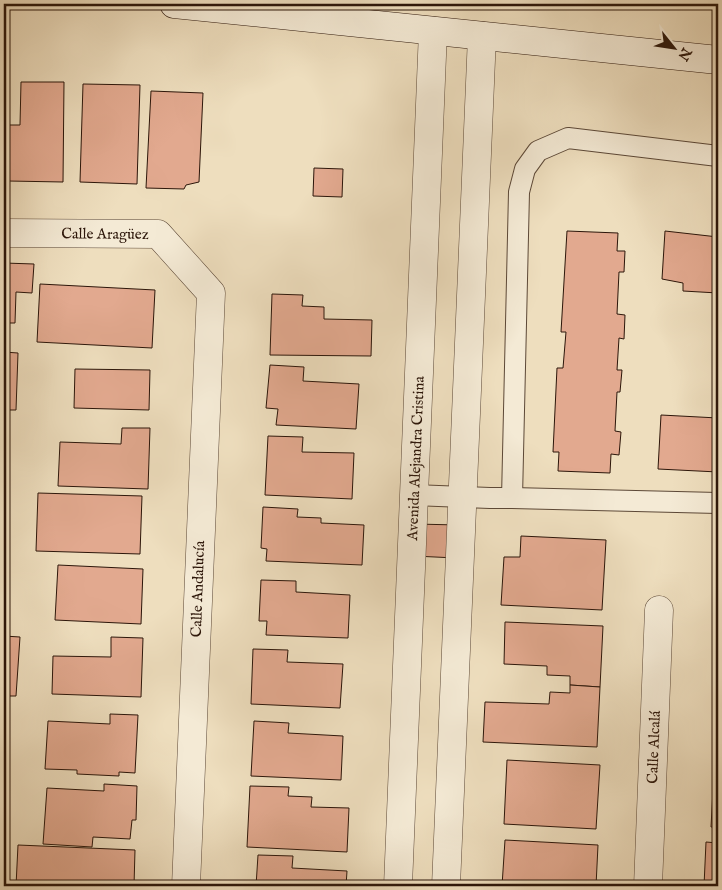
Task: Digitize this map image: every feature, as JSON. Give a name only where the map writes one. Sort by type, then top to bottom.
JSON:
[{"type":"street","points":[[174,4],[718,60]]},
{"type":"street","name":"Avenida Alejandra Cristina","points":[[398,886],[433,31]]},
{"type":"street","points":[[446,886],[482,36]]},
{"type":"street","name":"Calle Aragüez","points":[[4,232],[158,234],[211,293]]},
{"type":"street","name":"Calle Andalucía","points":[[186,886],[211,293]]},
{"type":"street","name":"Calle Alcalá","points":[[648,886],[659,610]]},
{"type":"lane","points":[[512,498],[519,192],[525,169],[538,151],[568,138],[718,156]]},
{"type":"lane","points":[[413,495],[718,503]]},
{"type":"building","points":[[21,82],[64,82],[63,182],[8,181],[8,125],[20,125]]},
{"type":"building","points":[[83,84],[140,85],[137,184],[80,182]]},
{"type":"building","points":[[151,91],[203,93],[199,182],[186,185],[184,189],[146,188]]},
{"type":"building","points":[[314,168],[343,169],[342,197],[313,196]]},
{"type":"building","points":[[567,231],[618,233],[617,251],[625,251],[624,272],[619,272],[617,314],[625,315],[624,339],[619,338],[617,370],[622,370],[620,392],[617,392],[615,431],[621,432],[619,455],[611,454],[610,473],[558,471],[559,452],[553,452],[557,368],[563,368],[566,332],[561,332]]},
{"type":"building","points":[[665,231],[718,237],[718,293],[683,291],[683,283],[662,279]]},
{"type":"building","points":[[4,263],[34,264],[32,293],[16,292],[15,323],[4,323]]},
{"type":"building","points":[[40,284],[155,290],[152,348],[37,342]]},
{"type":"building","points":[[272,294],[303,295],[302,306],[324,307],[324,319],[372,320],[371,356],[270,355]]},
{"type":"building","points":[[4,352],[18,353],[16,410],[4,410]]},
{"type":"building","points":[[270,365],[304,367],[303,381],[359,384],[356,429],[276,425],[278,409],[266,408]]},
{"type":"building","points":[[75,369],[150,370],[149,410],[74,408]]},
{"type":"building","points":[[661,415],[718,418],[718,472],[658,469]]},
{"type":"building","points":[[122,428],[150,428],[148,489],[58,486],[60,442],[121,444]]},
{"type":"building","points":[[4,430],[8,430],[5,484],[4,484]]},
{"type":"building","points":[[268,436],[303,437],[302,452],[354,453],[352,499],[265,495]]},
{"type":"building","points":[[38,493],[142,496],[140,554],[36,551]]},
{"type":"building","points":[[263,507],[298,509],[297,517],[321,518],[321,523],[364,525],[362,565],[266,561],[267,549],[261,548]]},
{"type":"building","points":[[4,508],[9,508],[7,550],[4,549]]},
{"type":"building","points":[[415,524],[458,525],[456,558],[414,556]]},
{"type":"building","points":[[521,536],[606,540],[602,610],[501,605],[504,557],[520,557]]},
{"type":"building","points":[[58,565],[143,569],[141,624],[55,620]]},
{"type":"building","points":[[261,580],[296,581],[296,592],[350,595],[348,638],[266,635],[267,621],[259,621]]},
{"type":"building","points":[[505,622],[603,626],[600,687],[570,685],[570,676],[547,675],[547,666],[504,664]]},
{"type":"building","points":[[4,636],[20,637],[16,696],[4,696]]},
{"type":"building","points":[[111,637],[143,638],[141,697],[52,694],[53,656],[111,657]]},
{"type":"building","points":[[253,649],[288,650],[287,662],[343,664],[340,708],[251,704]]},
{"type":"building","points":[[570,685],[600,687],[597,747],[483,742],[485,702],[549,704],[550,692],[570,693]]},
{"type":"building","points":[[716,699],[718,699],[718,755],[713,754]]},
{"type":"building","points":[[110,714],[138,715],[135,773],[119,772],[119,776],[77,774],[77,770],[45,769],[48,721],[110,724]]},
{"type":"building","points":[[254,721],[289,723],[288,733],[343,736],[341,780],[251,776]]},
{"type":"building","points":[[507,760],[600,765],[596,829],[504,824]]},
{"type":"building","points":[[714,771],[718,771],[718,827],[711,827]]},
{"type":"building","points":[[104,784],[137,786],[136,820],[132,820],[130,839],[93,837],[92,847],[43,844],[47,788],[104,791]]},
{"type":"building","points":[[250,786],[289,787],[288,796],[312,797],[311,807],[349,808],[347,852],[247,847]]},
{"type":"building","points":[[505,840],[598,845],[596,886],[502,886]]},
{"type":"building","points":[[706,842],[718,843],[718,886],[704,886]]},
{"type":"building","points":[[18,845],[135,850],[134,886],[16,886]]},
{"type":"building","points":[[258,855],[293,856],[292,868],[347,871],[346,886],[256,886]]}]
